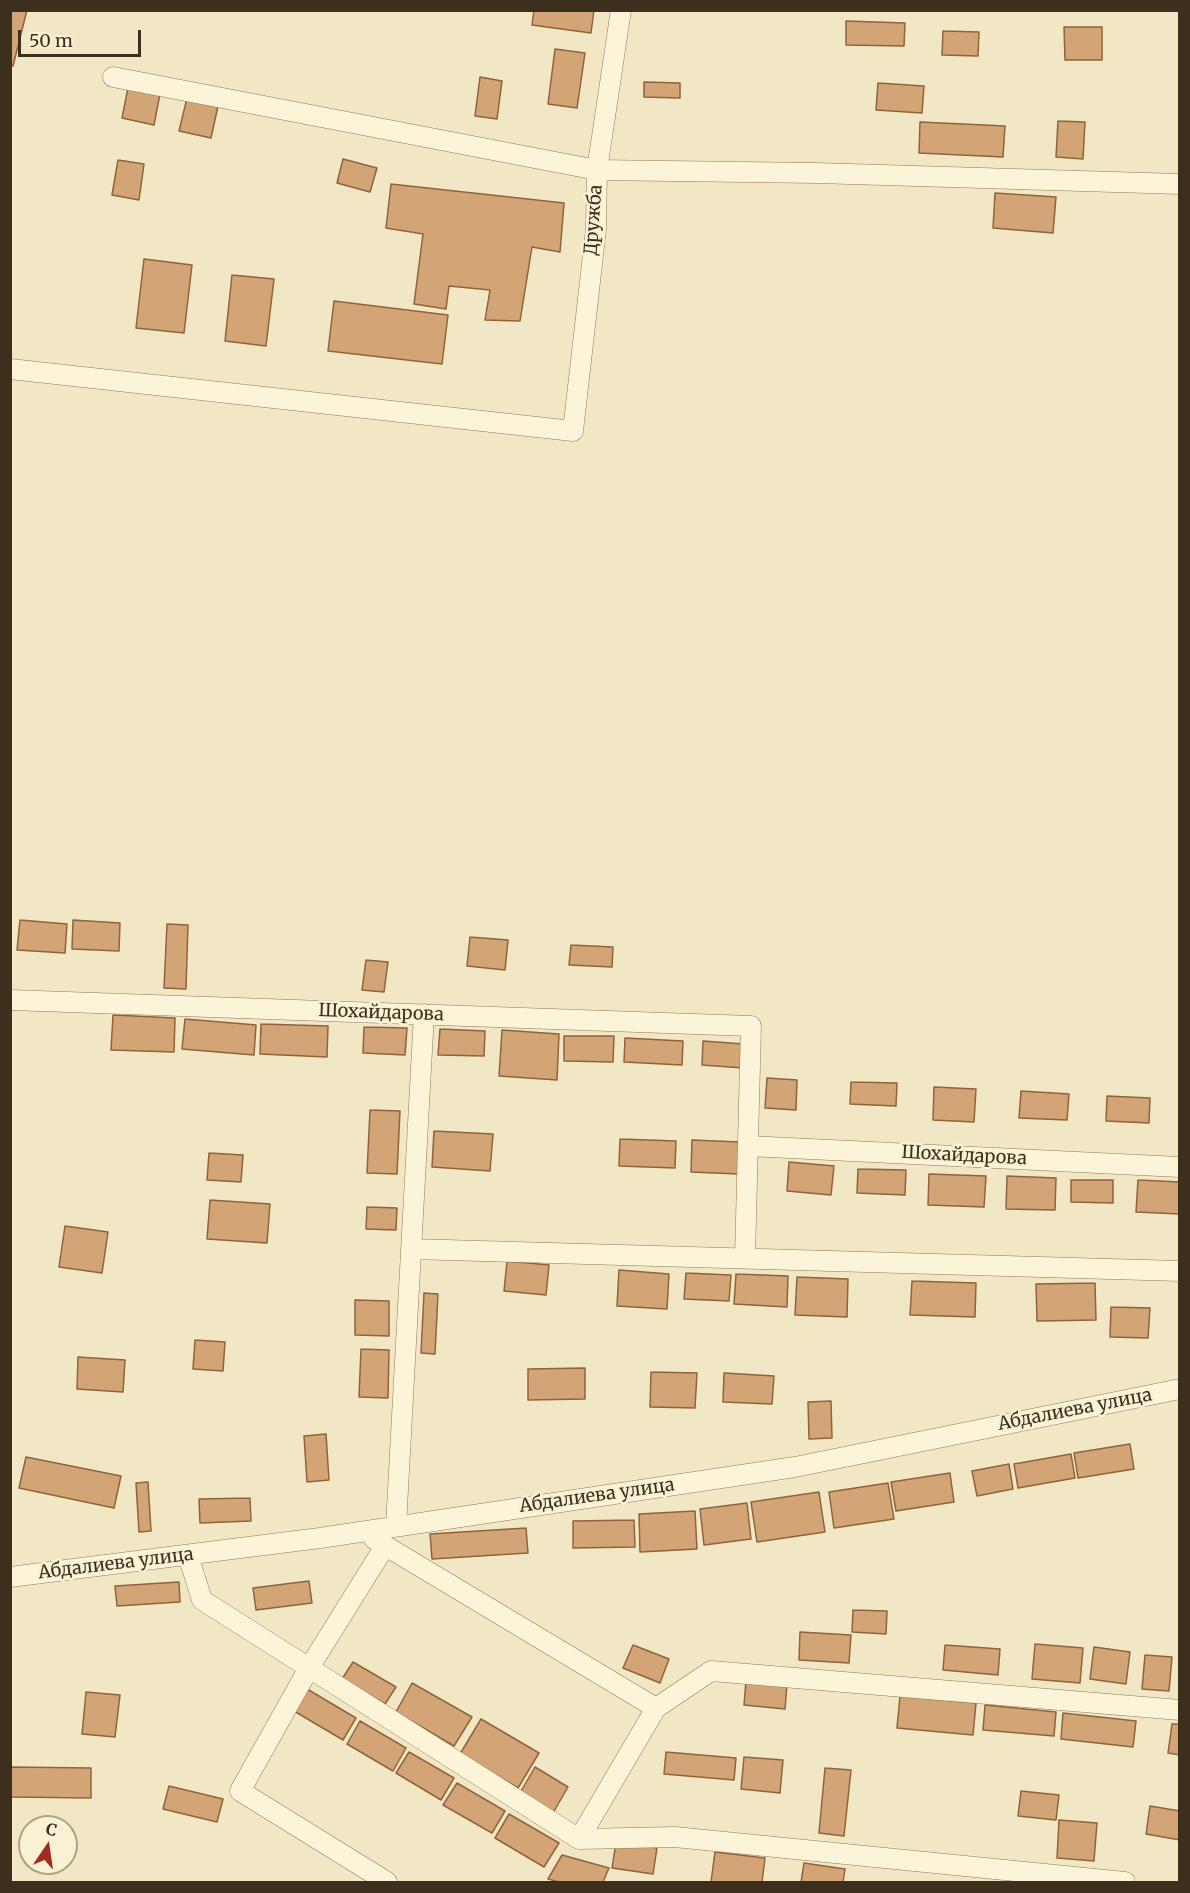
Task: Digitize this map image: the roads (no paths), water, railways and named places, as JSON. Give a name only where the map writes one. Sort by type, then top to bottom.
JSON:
[{"type":"street","name":"Дружба","points":[[10,369],[573,431],[596,229],[597,170],[621,10]]},
{"type":"street","points":[[113,77],[597,170],[816,173],[1179,184]]},
{"type":"street","name":"Шохайдарова","points":[[10,1000],[751,1026],[748,1146],[1179,1167]]},
{"type":"street","points":[[396,1526],[424,1014]]},
{"type":"street","points":[[745,1258],[748,1146]]},
{"type":"street","points":[[411,1249],[1179,1271]]},
{"type":"street","name":"Абдалиева улица","points":[[10,1577],[361,1531],[795,1467],[1179,1389]]},
{"type":"street","points":[[361,1531],[656,1708]]},
{"type":"street","points":[[385,1545],[309,1668],[240,1791],[387,1882]]},
{"type":"street","points":[[188,1555],[202,1600],[579,1839],[675,1837],[1125,1882]]},
{"type":"street","points":[[579,1839],[656,1708],[711,1671],[1179,1710]]}]
